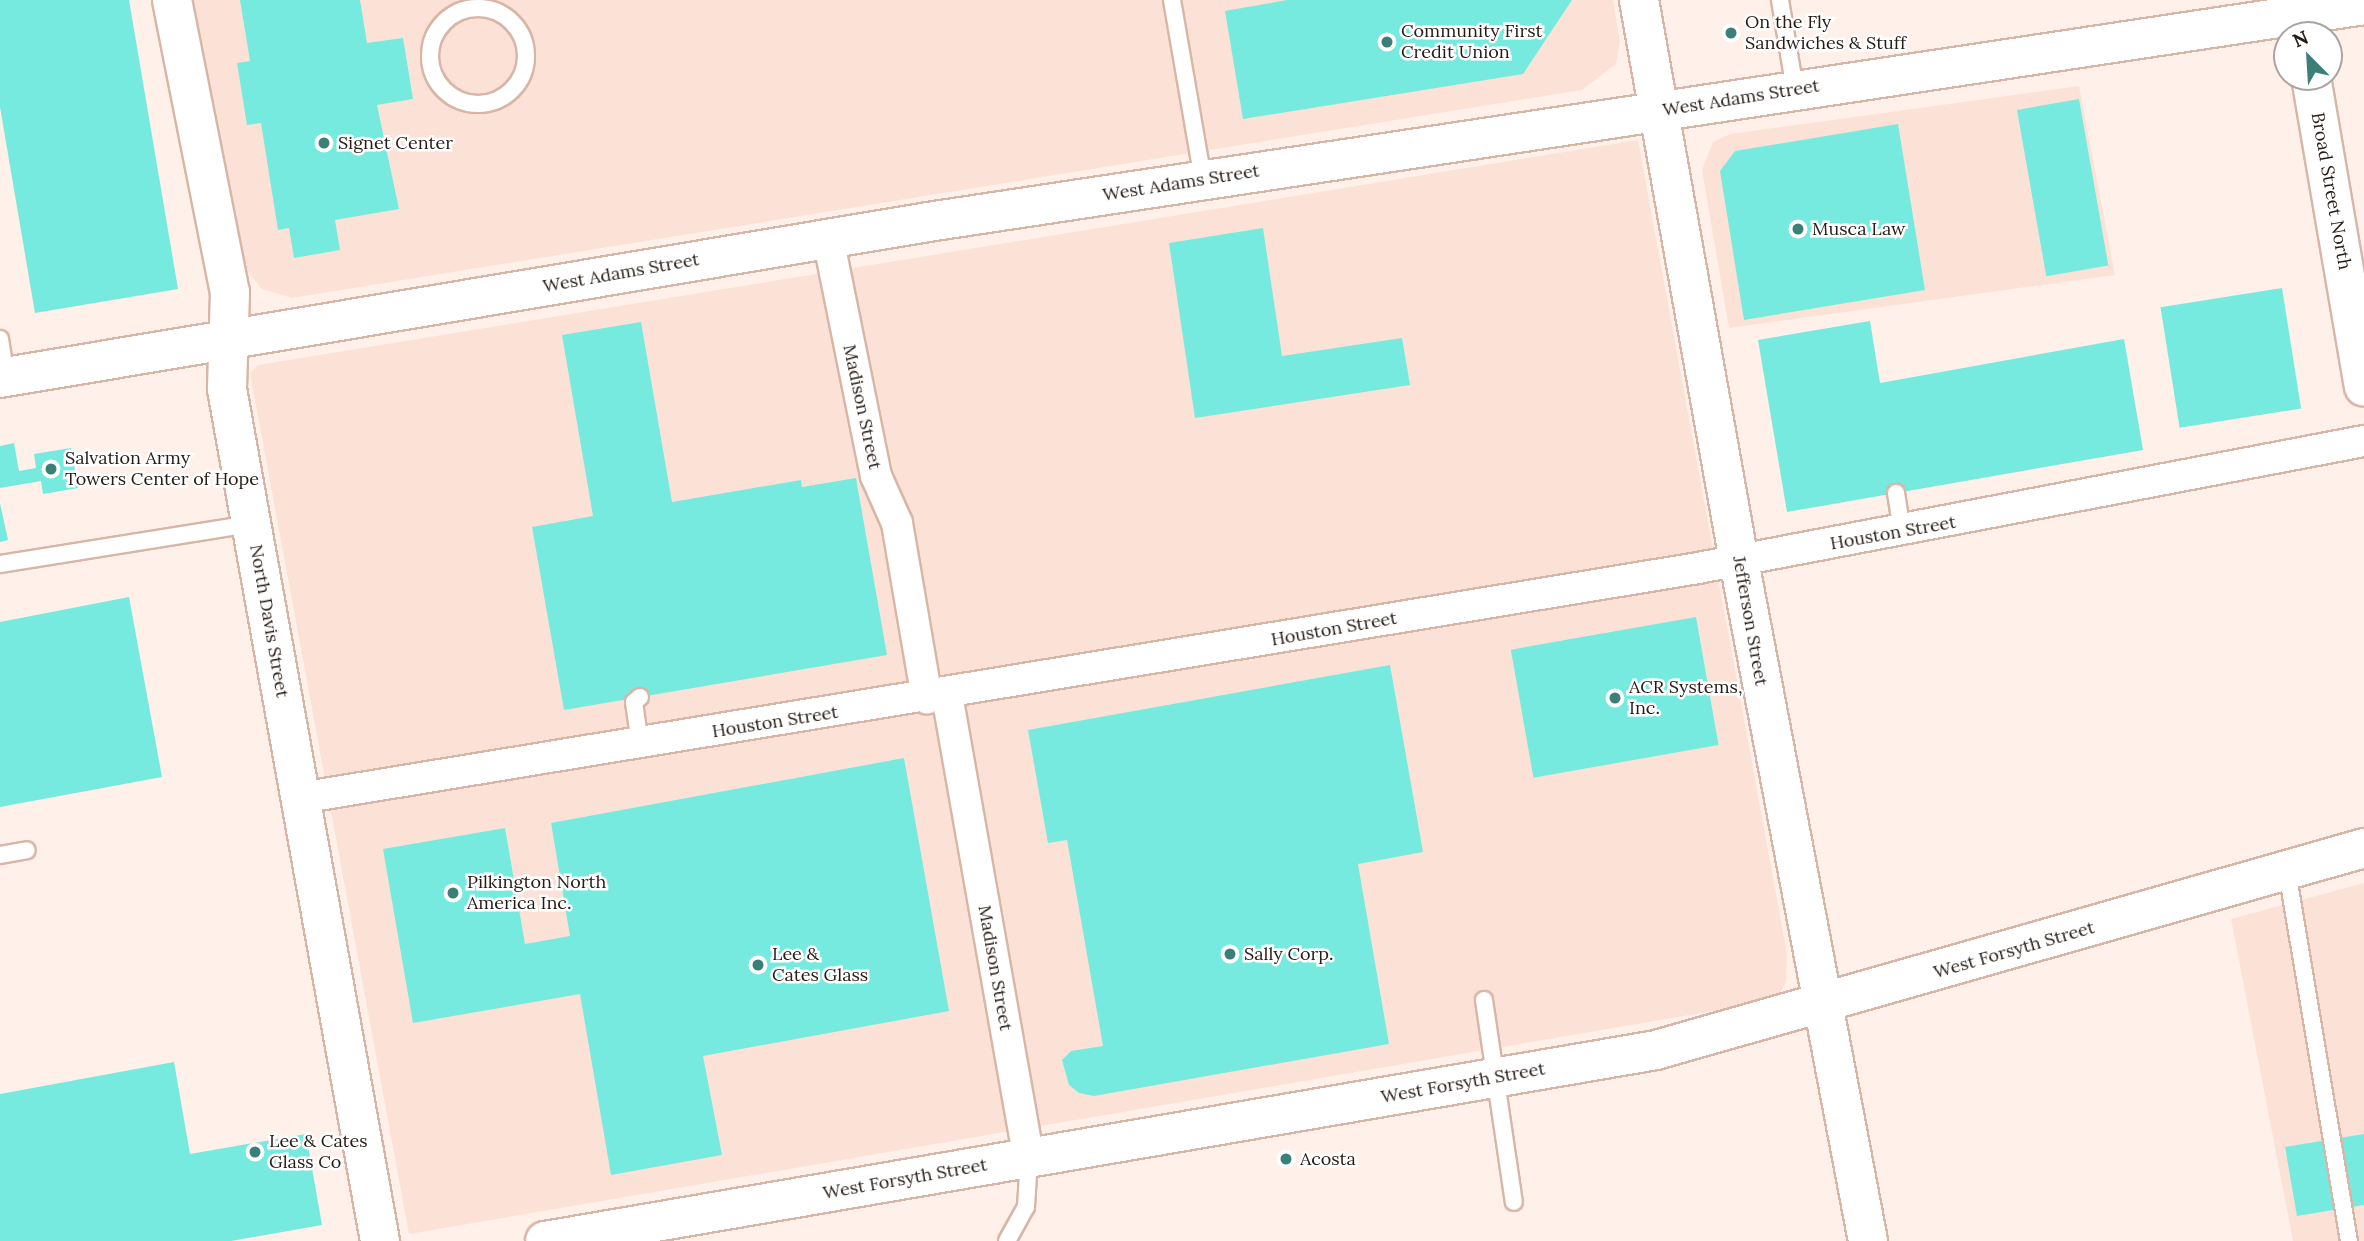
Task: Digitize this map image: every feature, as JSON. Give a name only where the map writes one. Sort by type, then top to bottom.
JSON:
[{"type":"main road","name":"North Davis Street","points":[[172,0],[230,292],[227,388],[380,1241]]},
{"type":"main road","name":"Jefferson Street","points":[[1639,0],[1821,1006],[1868,1241]]},
{"type":"main road","name":"West Adams Street","points":[[3,378],[828,238],[1660,110],[2301,17],[2364,5]]},
{"type":"main road","name":"Broad Street North","points":[[2313,91],[2364,387]]},
{"type":"main road","name":"West Forsyth Street","points":[[556,1240],[1656,1050],[1821,1006],[2364,848]]},
{"type":"street","name":"Madison Street","points":[[828,238],[876,476],[897,523],[937,696],[1028,1158]]},
{"type":"street","name":"Houston Street","points":[[300,798],[937,696],[1739,561],[2364,441]]},
{"type":"lane","points":[[1172,0],[1203,180]]},
{"type":"lane","points":[[1780,0],[1795,90]]},
{"type":"lane","points":[[463,5],[494,11],[509,19],[525,47],[520,80],[494,101],[463,101],[439,84],[433,71],[430,49],[438,28],[463,5]]},
{"type":"lane","points":[[0,339],[3,378]]},
{"type":"lane","points":[[1896,493],[1902,531]]},
{"type":"lane","points":[[0,564],[251,524]]},
{"type":"lane","points":[[640,697],[634,702],[640,744]]},
{"type":"lane","points":[[0,855],[27,850]]},
{"type":"lane","points":[[2287,871],[2349,1241]]},
{"type":"lane","points":[[1484,1000],[1514,1202]]},
{"type":"lane","points":[[1007,1241],[1026,1207],[1028,1158]]},
{"type":"shaded area","points":[[191,0],[1613,0],[1620,42],[1616,64],[1582,90],[292,298],[262,289],[243,266]]},
{"type":"shaded area","points":[[2079,86],[2115,275],[1729,328],[1702,170],[1713,142],[1730,134]]},
{"type":"shaded area","points":[[1638,140],[1787,954],[1786,982],[1781,992],[1760,1003],[409,1234],[250,373],[258,365]]},
{"type":"shaded area","points":[[2364,883],[2364,1241],[2293,1241],[2231,919]]},
{"type":"building","points":[[0,0],[129,0],[178,289],[35,313],[0,107]]},
{"type":"building","name":"Signet Center","points":[[240,0],[360,0],[367,43],[403,38],[413,99],[377,105],[399,209],[335,220],[340,250],[294,258],[289,228],[278,230],[261,123],[247,125],[237,63],[250,61]]},
{"type":"building","name":"Community First Credit Union","points":[[1287,0],[1572,0],[1523,74],[1243,119],[1225,11]]},
{"type":"building","points":[[2079,99],[2108,265],[2046,276],[2017,110]]},
{"type":"building","points":[[1898,124],[1925,290],[1744,320],[1720,171],[1735,151]]},
{"type":"building","points":[[1263,228],[1282,356],[1402,338],[1410,385],[1195,418],[1169,243]]},
{"type":"building","points":[[2282,288],[2301,408],[2180,428],[2161,307]]},
{"type":"building","points":[[1870,321],[1880,383],[2124,339],[2143,450],[1787,512],[1758,340]]},
{"type":"building","points":[[641,322],[672,502],[801,480],[802,487],[856,478],[887,655],[564,710],[532,527],[593,516],[562,335]]},
{"type":"building","name":"Salvation Army Towers Center of Hope","points":[[14,443],[19,471],[36,468],[34,454],[71,448],[78,488],[43,494],[41,481],[0,488],[0,446]]},
{"type":"building","points":[[0,503],[8,540],[0,542]]},
{"type":"building","points":[[129,597],[162,777],[0,807],[0,622]]},
{"type":"building","name":"ACR Systems, Inc.","points":[[1696,617],[1719,745],[1533,778],[1511,650]]},
{"type":"building","name":"Sally Corp.","points":[[1390,665],[1423,852],[1358,864],[1389,1044],[1094,1096],[1079,1093],[1069,1085],[1062,1060],[1071,1051],[1103,1046],[1067,840],[1048,843],[1028,730]]},
{"type":"building","name":"Lee & Cates Glass","points":[[904,758],[949,1011],[703,1056],[722,1155],[611,1175],[580,994],[413,1023],[383,849],[505,828],[525,944],[570,936],[551,823]]},
{"type":"building","points":[[174,1062],[190,1154],[306,1134],[322,1225],[231,1241],[0,1241],[0,1094]]},
{"type":"building","points":[[2364,1134],[2364,1205],[2297,1216],[2285,1147]]},
{"type":"place","name":"On the Fly Sandwiches & Stuff","points":[[1731,33]]},
{"type":"place","name":"Community First Credit Union","points":[[1387,42]]},
{"type":"place","name":"Signet Center","points":[[324,143]]},
{"type":"place","name":"Musca Law","points":[[1798,229]]},
{"type":"place","name":"Salvation Army Towers Center of Hope","points":[[51,469]]},
{"type":"place","name":"ACR Systems, Inc.","points":[[1615,698]]},
{"type":"place","name":"Pilkington North America Inc.","points":[[453,893]]},
{"type":"place","name":"Sally Corp.","points":[[1230,954]]},
{"type":"place","name":"Lee & Cates Glass","points":[[758,965]]},
{"type":"place","name":"Lee & Cates Glass Co","points":[[255,1152]]},
{"type":"place","name":"Acosta","points":[[1286,1159]]}]
